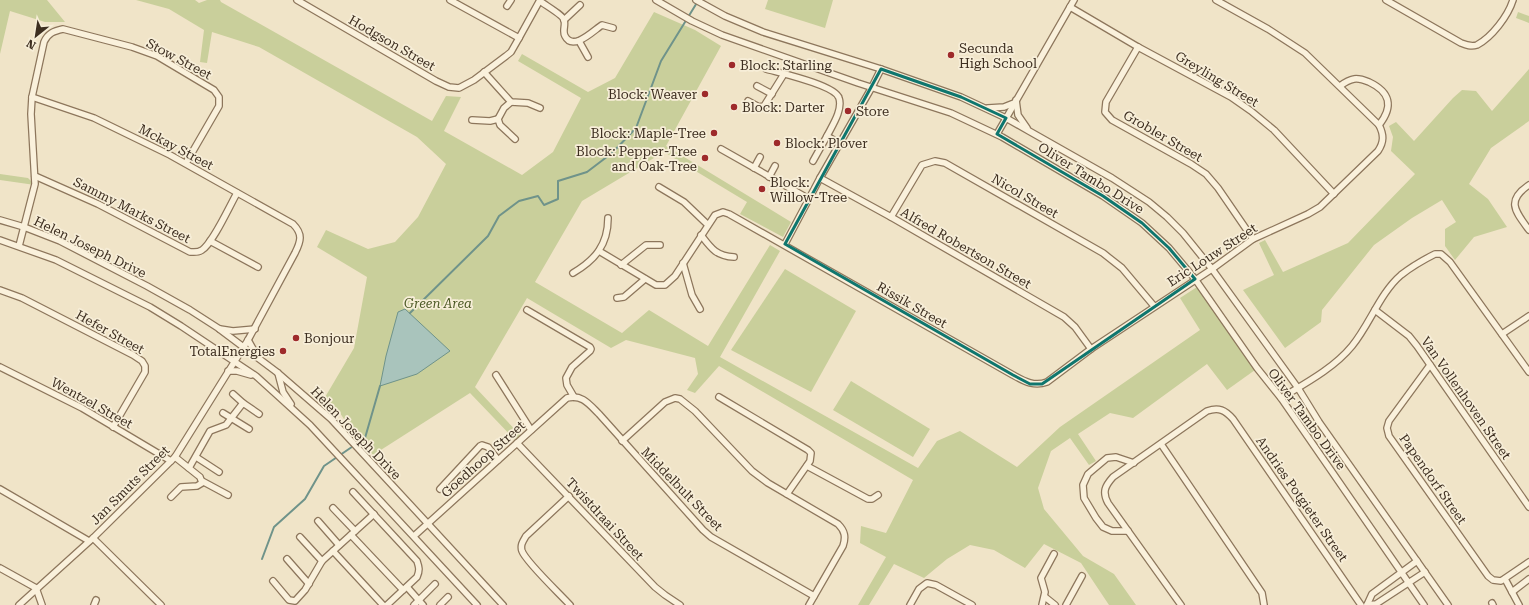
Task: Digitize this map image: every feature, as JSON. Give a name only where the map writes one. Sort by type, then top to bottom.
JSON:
[{"type":"street","name":"Hodgson Street","points":[[297,0],[436,81],[449,87],[457,89],[484,72]]},
{"type":"street","points":[[450,0],[519,38]]},
{"type":"street","points":[[507,6],[511,0]]},
{"type":"street","name":"Oliver Tambo Drive","points":[[656,0],[692,21],[722,35],[858,83],[951,113],[996,134],[1122,208],[1142,223],[1169,248],[1195,279],[1257,368],[1281,398],[1424,605]]},
{"type":"street","name":"Oliver Tambo Drive","points":[[696,0],[763,32],[881,69],[961,97],[982,106],[1112,178],[1149,202],[1183,233],[1212,269],[1298,388],[1319,422],[1448,605]]},
{"type":"street","points":[[996,134],[1074,0]]},
{"type":"street","points":[[1216,0],[1268,29],[1306,53],[1379,124],[1384,119],[1388,99],[1382,91],[1372,84],[1355,78],[1340,86]]},
{"type":"street","points":[[1386,0],[1461,43],[1470,46],[1476,45],[1505,18],[1513,0]]},
{"type":"street","points":[[540,108],[528,103],[511,102],[484,72],[511,52],[540,1],[561,16],[564,20],[564,35],[572,41],[579,41],[602,25],[613,28]]},
{"type":"street","points":[[564,20],[580,5]]},
{"type":"street","name":"Greyling Street","points":[[1070,7],[1252,111],[1274,130],[1334,194]]},
{"type":"street","name":"Stow Street","points":[[32,97],[44,42],[48,34],[53,31],[63,29],[132,47],[157,56],[214,90],[219,97],[219,106],[186,163]]},
{"type":"street","points":[[579,41],[588,56]]},
{"type":"street","name":"Grobler Street","points":[[1138,47],[1106,102],[1105,112],[1112,120],[1206,174],[1218,188],[1253,239]]},
{"type":"street","points":[[764,66],[766,69],[813,82],[836,94],[840,99],[839,109],[827,136],[813,161]]},
{"type":"street","points":[[785,244],[881,69]]},
{"type":"street","points":[[748,101],[762,107],[766,104],[784,74]]},
{"type":"street","points":[[758,86],[772,94]]},
{"type":"street","points":[[19,246],[34,191],[35,176],[31,125],[32,97]]},
{"type":"street","name":"Mckay Street","points":[[32,97],[94,118],[186,163],[293,224],[298,229],[300,234]]},
{"type":"street","points":[[982,106],[991,109],[1004,107],[1015,101]]},
{"type":"street","points":[[1015,101],[1018,115],[1029,131]]},
{"type":"street","points":[[472,120],[490,121],[498,119],[511,102]]},
{"type":"street","points":[[498,119],[500,125],[515,140]]},
{"type":"street","name":"Eric Louw Street","points":[[1030,384],[1036,385],[1047,382],[1091,349],[1212,269],[1253,239],[1320,207],[1378,151],[1382,145],[1383,137],[1379,124]]},
{"type":"street","points":[[827,136],[840,144]]},
{"type":"street","points":[[721,149],[809,199]]},
{"type":"street","points":[[754,168],[760,157]]},
{"type":"street","name":"Nicol Street","points":[[891,217],[922,165],[935,161],[945,163],[1103,253],[1122,268],[1154,306]]},
{"type":"street","points":[[769,177],[775,166]]},
{"type":"street","name":"Sammy Marks Street","points":[[35,176],[98,204],[190,252],[196,253],[202,250],[210,241],[237,193]]},
{"type":"street","name":"Alfred Robertson Street","points":[[820,178],[891,217],[1064,317],[1075,327],[1091,349]]},
{"type":"street","points":[[1529,185],[1516,196],[1514,202],[1515,210],[1529,230]]},
{"type":"street","points":[[599,252],[656,286],[665,285],[670,282],[707,224],[684,202],[659,187]]},
{"type":"street","name":"Rissik Street","points":[[707,224],[715,215],[723,212],[729,214],[785,244],[980,357],[1030,384]]},
{"type":"street","points":[[574,273],[591,261],[599,252],[606,235],[608,218]]},
{"type":"street","name":"Helen Joseph Drive","points":[[0,220],[24,227],[60,241],[127,276],[190,310],[218,328],[259,358],[331,419],[500,604]]},
{"type":"street","name":"Jan Smuts Street","points":[[19,605],[91,539],[173,459],[248,340],[296,253],[300,234]]},
{"type":"street","points":[[701,235],[718,254],[724,257],[734,257]]},
{"type":"street","name":"Helen Joseph Drive","points":[[0,240],[56,260],[150,307],[256,376],[295,411],[414,536],[477,605]]},
{"type":"street","points":[[210,241],[258,267]]},
{"type":"street","points":[[620,265],[646,245],[660,245]]},
{"type":"street","points":[[1281,398],[1298,388],[1340,358],[1353,345],[1375,310],[1402,275],[1435,254],[1441,254],[1450,262],[1529,372]]},
{"type":"street","points":[[683,263],[692,295],[700,309]]},
{"type":"street","points":[[617,298],[621,298],[628,294],[645,279]]},
{"type":"street","name":"Hefer Street","points":[[0,290],[22,298],[121,348],[142,361],[145,366],[145,372],[113,427]]},
{"type":"street","points":[[527,310],[590,347],[590,351],[572,367],[566,378],[567,385],[574,397]]},
{"type":"street","name":"Van Vollenhoven Street","points":[[1375,310],[1409,336],[1417,346],[1529,507]]},
{"type":"street","points":[[1502,334],[1529,316]]},
{"type":"street","points":[[218,328],[233,331],[254,329]]},
{"type":"street","points":[[248,340],[259,358]]},
{"type":"street","name":"Papendorf Street","points":[[1430,365],[1393,414],[1389,421],[1388,433],[1484,572],[1497,581],[1505,579]]},
{"type":"street","name":"Wentzel Street","points":[[0,367],[82,408],[113,427],[173,459],[189,468],[202,480],[228,495]]},
{"type":"street","points":[[228,371],[237,371],[256,376]]},
{"type":"street","points":[[278,373],[283,392],[295,411]]},
{"type":"street","points":[[496,375],[531,430]]},
{"type":"street","points":[[233,394],[259,414]]},
{"type":"street","name":"Goedhoop Street","points":[[414,536],[567,398],[574,397]]},
{"type":"street","name":"Middelbult Street","points":[[574,397],[583,400],[590,405],[711,537],[814,596]]},
{"type":"street","points":[[622,441],[665,402],[675,398],[680,399],[695,411],[752,471],[768,483],[828,517],[842,528],[845,534],[843,546],[809,605]]},
{"type":"street","points":[[719,398],[811,453],[807,466],[788,494]]},
{"type":"street","points":[[189,468],[210,431],[226,424],[243,403]]},
{"type":"street","name":"Andries Potgieter Street","points":[[1161,444],[1207,411],[1215,408],[1221,409],[1227,413],[1233,419],[1361,605]]},
{"type":"street","points":[[223,412],[249,429]]},
{"type":"street","name":"Twistdraai Street","points":[[517,443],[655,587],[664,595],[680,605]]},
{"type":"street","points":[[1181,605],[1104,497],[1106,484],[1113,477],[1161,444],[1262,593],[1264,605]]},
{"type":"street","points":[[440,489],[482,445],[488,447],[498,460]]},
{"type":"street","points":[[196,457],[219,472]]},
{"type":"street","points":[[1128,532],[1112,531],[1103,527],[1084,498],[1083,485],[1088,474],[1107,458],[1116,457],[1134,463]]},
{"type":"street","points":[[807,466],[868,499],[872,499],[878,495]]},
{"type":"street","points":[[171,496],[181,487],[200,485],[202,480]]},
{"type":"street","points":[[0,489],[91,539],[161,605]]},
{"type":"street","points":[[353,492],[417,561],[420,571],[417,577],[387,605]]},
{"type":"street","points":[[569,496],[526,536],[521,548],[528,560],[570,605]]},
{"type":"street","points":[[333,508],[353,533],[421,603]]},
{"type":"street","points":[[273,581],[286,597],[292,601],[297,599],[302,595],[322,561],[374,514]]},
{"type":"street","points":[[318,521],[339,545]]},
{"type":"street","points":[[300,537],[322,561]]},
{"type":"street","points":[[333,551],[380,604]]},
{"type":"street","points":[[1042,605],[1045,592],[1041,578],[1054,554]]},
{"type":"street","points":[[287,560],[309,584]]},
{"type":"street","points":[[1367,605],[1372,594],[1417,561]]},
{"type":"street","points":[[1520,605],[1505,579],[1529,562]]},
{"type":"street","points":[[0,568],[36,588],[42,605]]},
{"type":"street","points":[[1367,605],[1376,604],[1425,572]]},
{"type":"street","points":[[1066,605],[1082,576]]},
{"type":"street","points":[[1512,592],[1529,579]]},
{"type":"street","points":[[910,605],[919,588],[927,583],[936,585],[972,605]]},
{"type":"street","points":[[414,605],[421,603],[435,584]]},
{"type":"street","points":[[440,605],[448,597]]},
{"type":"street","points":[[1045,597],[1055,605]]},
{"type":"highlighted area","points":[[881,69],[961,97],[1006,118],[997,134],[1103,196],[1142,223],[1169,248],[1195,279],[1042,384],[1030,384],[1013,375],[785,244]]},
{"type":"green space","points":[[0,0],[47,0],[65,22],[45,22],[10,11],[0,54]]},
{"type":"green space","name":"Green Area","points":[[136,0],[195,0],[199,3],[207,0],[220,0],[221,2],[432,121],[446,96],[461,97],[444,131],[522,175],[553,152],[581,98],[518,61],[522,54],[588,92],[615,78],[654,12],[695,30],[721,46],[666,146],[791,222],[783,237],[740,214],[747,202],[664,152],[582,201],[535,282],[622,333],[649,310],[708,346],[770,245],[780,251],[720,357],[918,468],[937,441],[960,431],[1017,467],[1060,427],[1200,330],[1180,298],[1197,287],[1255,370],[1227,390],[1207,364],[1133,418],[1110,413],[1078,434],[1096,461],[1089,465],[1070,438],[1051,451],[1038,488],[1044,509],[1083,556],[1114,574],[1136,605],[1109,605],[1081,563],[1044,544],[1025,568],[994,550],[970,545],[947,559],[924,578],[894,564],[869,605],[858,605],[886,557],[860,543],[861,526],[886,533],[913,480],[719,366],[695,393],[687,390],[698,374],[695,358],[626,340],[611,348],[527,298],[475,387],[521,436],[516,441],[470,393],[373,455],[352,431],[340,413],[324,399],[354,348],[367,277],[317,247],[326,230],[368,249],[395,242],[418,217],[446,164],[417,137],[259,47],[212,32],[207,63],[200,62],[204,30],[169,9]]},
{"type":"green space","points":[[768,0],[833,0],[825,28],[765,9]]},
{"type":"green space","points":[[1518,12],[1529,16],[1529,23],[1516,18]]},
{"type":"green space","points":[[1529,69],[1529,121],[1491,148],[1469,184],[1488,199],[1507,227],[1474,237],[1455,260],[1445,246],[1445,229],[1456,222],[1442,200],[1412,218],[1374,245],[1322,310],[1321,322],[1285,348],[1243,290],[1274,275],[1259,243],[1265,240],[1283,272],[1348,243],[1415,174],[1391,151],[1393,137],[1389,126],[1396,122],[1414,141],[1462,90],[1476,91],[1492,111]]},
{"type":"green space","points":[[0,174],[28,178],[35,185],[0,180]]},
{"type":"green space","points":[[785,269],[856,311],[811,392],[731,350]]},
{"type":"green space","points":[[851,381],[930,429],[913,457],[833,410]]},
{"type":"water","points":[[405,309],[450,351],[417,374],[380,386],[386,356],[398,312]]},
{"type":"waterway","points":[[410,313],[488,236],[499,216],[519,201],[538,196],[544,205],[558,199],[558,181],[587,172],[612,153],[636,128],[661,61],[698,1]]},
{"type":"waterway","points":[[262,559],[274,527],[305,499],[324,466],[365,438],[380,386]]},
{"type":"place","name":"Secunda High School","points":[[951,55]]},
{"type":"place","name":"Block: Starling","points":[[732,65]]},
{"type":"place","name":"Block: Weaver","points":[[705,94]]},
{"type":"place","name":"Block: Darter","points":[[734,107]]},
{"type":"place","name":"Store","points":[[848,111]]},
{"type":"place","name":"Block: Maple-Tree","points":[[714,133]]},
{"type":"place","name":"Block: Plover","points":[[777,143]]},
{"type":"place","name":"Block: Pepper-Tree and Oak-Tree","points":[[705,158]]},
{"type":"place","name":"Block: Willow-Tree","points":[[762,189]]},
{"type":"place","name":"Bonjour","points":[[296,338]]},
{"type":"place","name":"TotalEnergies","points":[[283,351]]}]
